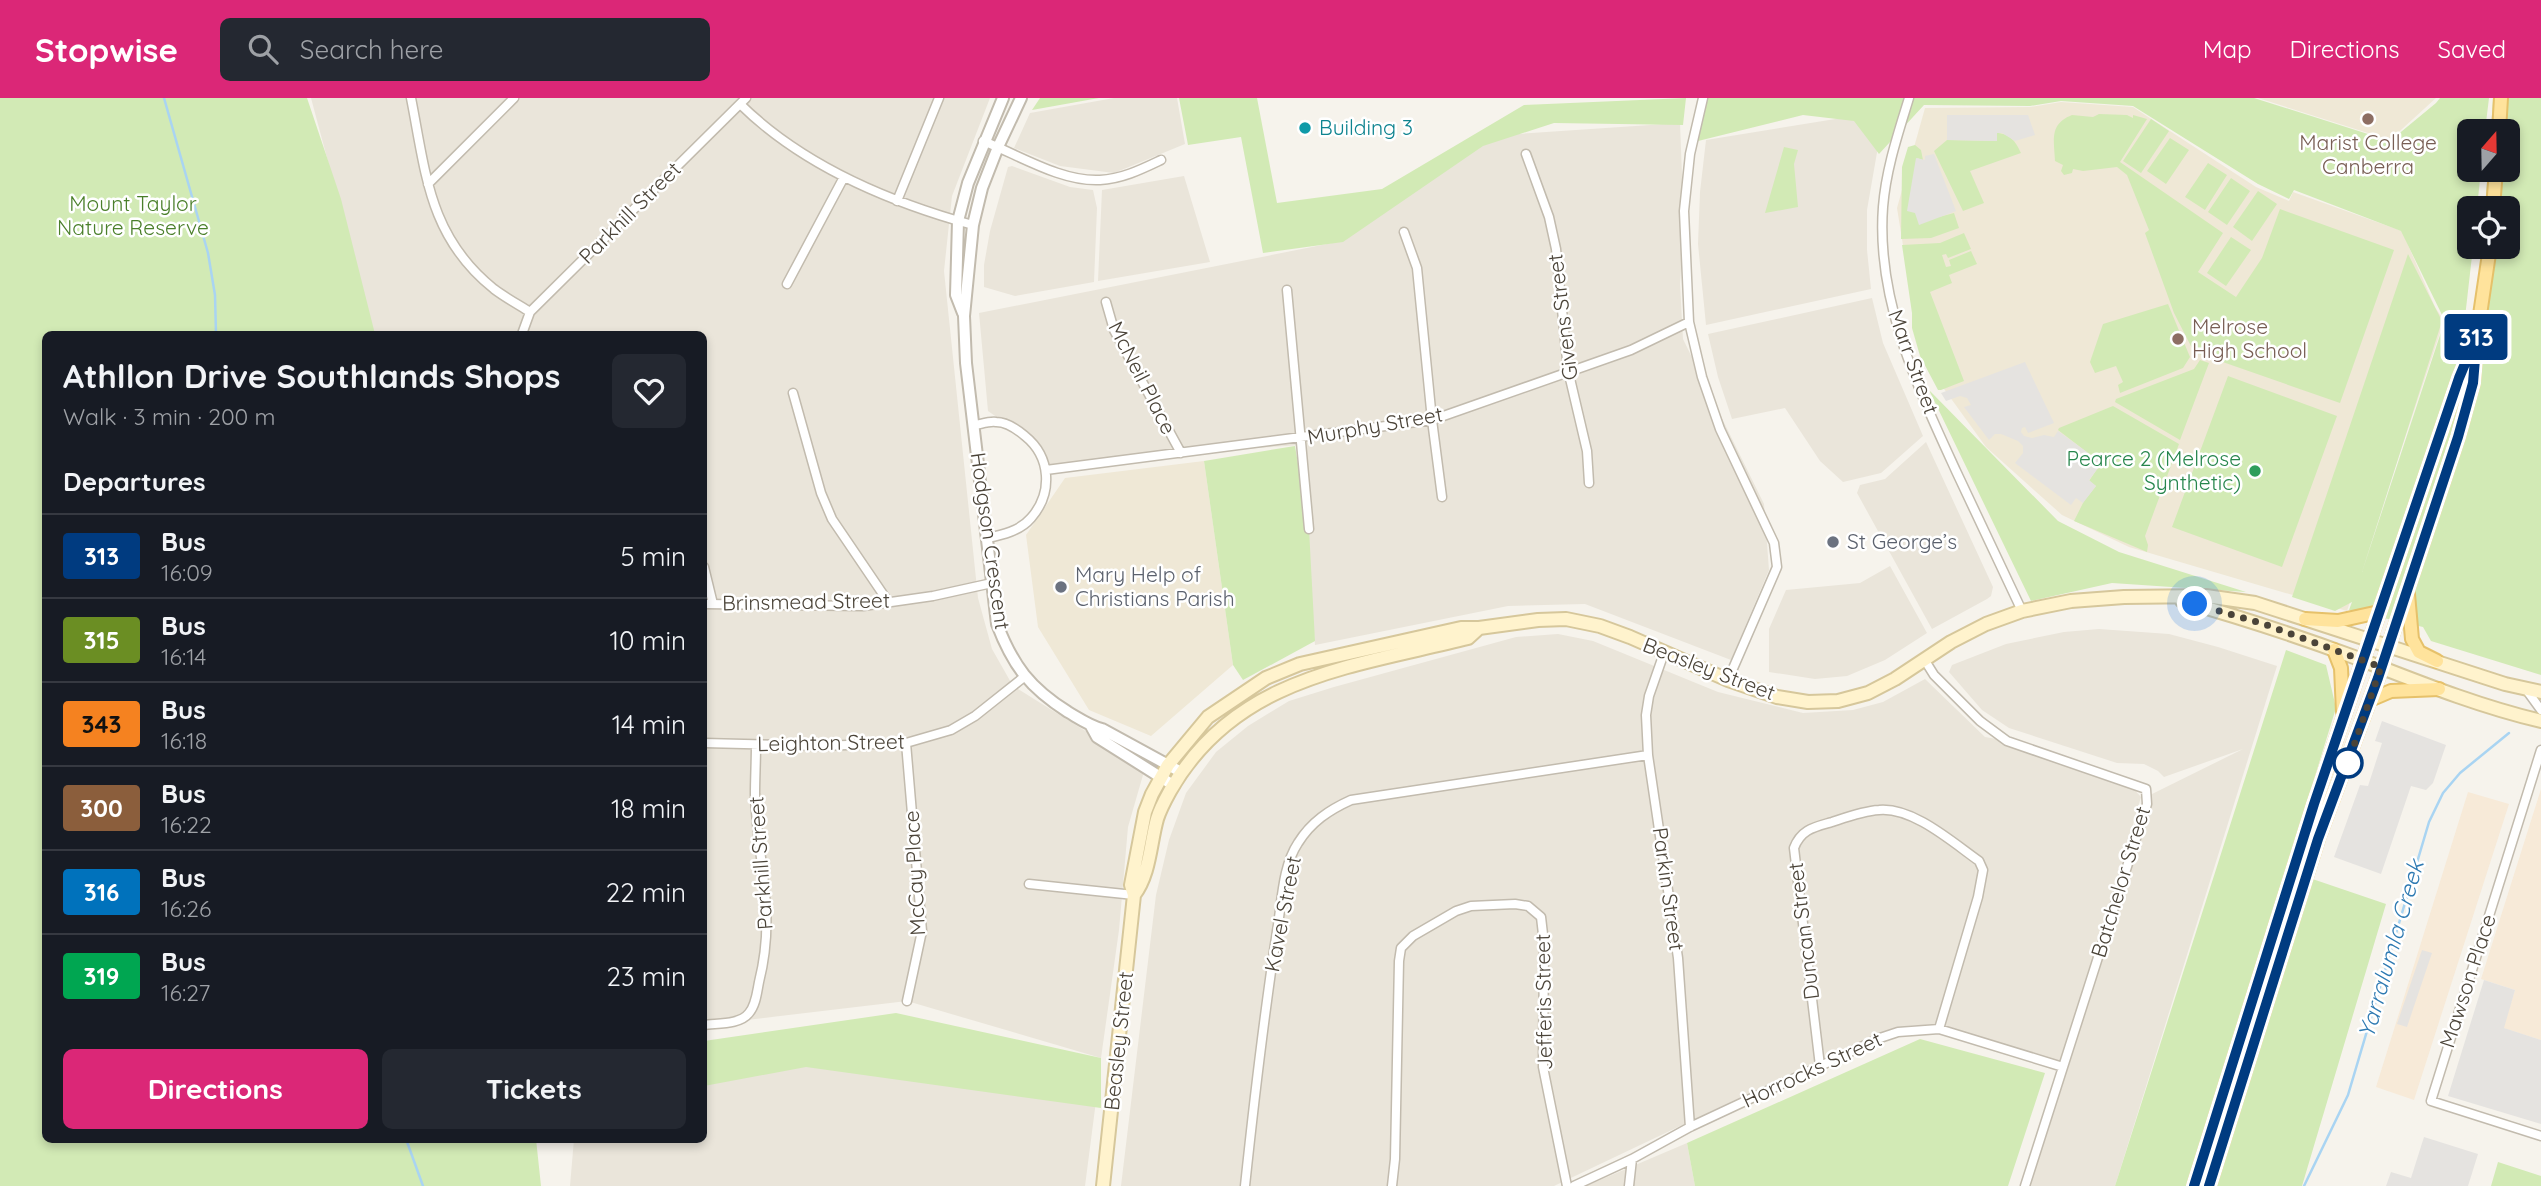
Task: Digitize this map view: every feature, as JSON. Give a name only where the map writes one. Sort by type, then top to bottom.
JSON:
[{"type":"main road","points":[[2500,119],[2501,98]]},
{"type":"main road","points":[[2209,1186],[2318,839],[2370,700],[2458,437],[2473,383],[2488,259]]},
{"type":"main road","points":[[2194,1186],[2311,814],[2459,378],[2477,335]]},
{"type":"main road","points":[[2408,590],[2412,639],[2419,652],[2437,661]]},
{"type":"main road","name":"Beasley Street","points":[[1103,1186],[1135,895],[1131,885],[1146,812],[1168,765],[1208,717],[1266,678],[1300,664],[1461,628],[1566,619],[1600,626],[1728,680],[1777,697],[1808,702],[1838,701],[1868,693],[1986,624],[2022,611],[2085,600],[2206,596],[2255,603],[2505,684],[2541,692]]},
{"type":"main road","name":"Beasley Street","points":[[2172,598],[2264,624],[2510,714],[2541,721]]},
{"type":"main road","points":[[2305,619],[2338,621],[2379,612]]},
{"type":"main road","name":"Beasley Street","points":[[1135,895],[1142,885],[1157,817],[1173,785],[1181,772],[1221,727],[1262,698],[1279,690],[1349,667],[1468,638],[1479,628]]},
{"type":"main road","points":[[2334,650],[2341,668],[2343,719]]},
{"type":"main road","points":[[2370,700],[2391,691],[2439,689]]},
{"type":"street","points":[[411,98],[428,184],[437,215],[451,241],[472,269],[495,290],[530,312]]},
{"type":"street","points":[[428,184],[514,98]]},
{"type":"street","points":[[897,201],[939,98]]},
{"type":"street","name":"Hodgson Crescent","points":[[964,316],[956,295],[958,220],[983,141],[1003,98]]},
{"type":"street","name":"Hodgson Crescent","points":[[1021,98],[982,188],[973,225],[964,316],[966,363],[998,624],[1008,653],[1024,677],[1050,700],[1091,726],[1102,729],[1181,772]]},
{"type":"street","points":[[1703,98],[1690,154],[1684,211],[1689,322],[1702,377],[1720,429],[1774,542],[1777,567],[1728,680]]},
{"type":"street","name":"Marr Street","points":[[1909,98],[1889,163],[1883,207],[1887,281],[1897,329],[1921,395],[2022,611]]},
{"type":"street","points":[[743,101],[775,135],[844,177],[897,201],[973,225]]},
{"type":"street","name":"Parkhill Street","points":[[523,331],[530,312],[743,101]]},
{"type":"street","points":[[983,141],[1053,171],[1081,179],[1113,178],[1161,160]]},
{"type":"street","name":"Givens Street","points":[[1526,154],[1545,206],[1556,249],[1568,370],[1587,452],[1588,483]]},
{"type":"street","points":[[787,284],[844,177]]},
{"type":"street","points":[[1404,232],[1417,268],[1442,498]]},
{"type":"street","points":[[1287,290],[1309,529]]},
{"type":"street","name":"McNeil Place","points":[[1105,302],[1114,330],[1181,453]]},
{"type":"street","name":"Murphy Street","points":[[1046,470],[1300,439],[1432,419],[1631,350],[1689,322]]},
{"type":"street","points":[[793,393],[821,493],[832,519],[888,603]]},
{"type":"street","points":[[975,425],[997,421],[1017,429],[1036,444],[1046,470],[1046,488],[1031,519],[1011,532],[987,538]]},
{"type":"street","points":[[707,579],[713,604]]},
{"type":"street","name":"Brinsmead Street","points":[[707,604],[863,606],[992,583]]},
{"type":"street","name":"Parkin Street","points":[[1664,653],[1652,686],[1646,715],[1648,755],[1678,958],[1690,1127]]},
{"type":"street","name":"Batchelor Street","points":[[1924,659],[1934,675],[1980,721],[2007,741],[2146,789],[2147,804],[2025,1186]]},
{"type":"street","name":"Leighton Street","points":[[707,743],[906,743],[950,730],[975,716],[1024,677]]},
{"type":"street","points":[[2525,688],[2541,710]]},
{"type":"street","name":"Hodgson Crescent","points":[[1091,726],[1097,737],[1173,785]]},
{"type":"street","name":"McCay Place","points":[[906,743],[922,932],[907,1001]]},
{"type":"street","name":"Parkhill Street","points":[[707,1025],[736,1021],[749,1014],[762,971],[768,935],[766,882],[755,796],[756,745]]},
{"type":"street","name":"Mawson Place","points":[[2541,750],[2431,1101],[2541,1136]]},
{"type":"street","name":"Kavel Street","points":[[1245,1186],[1262,1027],[1287,869],[1296,844],[1311,825],[1330,810],[1351,800],[1648,755]]},
{"type":"street","name":"Duncan Street","points":[[1820,1066],[1794,848],[1798,838],[1807,830],[1857,814],[1896,810],[1914,817],[1979,860],[1983,870],[1978,897],[1939,1029]]},
{"type":"street","points":[[1029,884],[1135,895]]},
{"type":"street","name":"Jefferis Street","points":[[1392,1186],[1401,948],[1413,936],[1471,905],[1515,904],[1528,906],[1541,917],[1544,943],[1543,1068],[1567,1186]]},
{"type":"street","name":"Horrocks Street","points":[[1574,1186],[1632,1159],[1690,1127],[1898,1032],[1939,1029],[2063,1067]]},
{"type":"street","points":[[1629,1186],[1632,1159]]},
{"type":"shaded area","points":[[311,98],[990,98],[952,196],[944,271],[978,598],[992,649],[1013,686],[1145,768],[1128,827],[1119,930],[1101,1058],[907,1001],[707,1025],[707,331],[373,331]]},
{"type":"shaded area","points":[[1114,98],[1177,98],[1185,144],[1114,173],[1060,166],[1014,148],[1030,113]]},
{"type":"shaded area","name":"Marist College Canberra","points":[[2258,98],[2436,98],[2390,140]]},
{"type":"shaded area","name":"Melrose High School","points":[[2061,102],[2133,107],[2256,187],[2289,201],[2293,192],[2402,231],[2435,307],[2444,321],[2347,611],[2129,547],[2062,515],[1986,447],[1921,357],[1897,208],[1925,108],[2030,107]]},
{"type":"shaded area","points":[[1860,115],[1879,141],[1867,210],[1871,289],[1706,325],[1698,244],[1706,140]]},
{"type":"shaded area","points":[[1947,115],[2028,115],[2035,135],[2015,141],[2002,133],[1997,133],[1997,141],[1947,140]]},
{"type":"shaded area","points":[[1680,123],[1684,227],[1680,284],[1683,339],[1764,504],[1769,570],[1731,660],[1585,604],[1508,606],[1315,645],[1300,445],[1181,453],[1046,470],[1036,444],[988,411],[979,313],[1332,243],[1480,144],[1517,134]]},
{"type":"shaded area","points":[[1934,154],[1956,211],[1919,225],[1915,213],[1907,211],[1916,158],[1925,160],[1925,156]]},
{"type":"shaded area","points":[[1012,166],[1070,187],[1093,190],[1097,208],[1094,282],[1015,296],[984,287],[984,265],[990,231],[1008,167]]},
{"type":"shaded area","points":[[1184,176],[1210,262],[1098,281],[1102,190]]},
{"type":"shaded area","points":[[1872,298],[1883,343],[1923,436],[1881,473],[1843,482],[1820,461],[1785,408],[1732,419],[1708,334]]},
{"type":"shaded area","points":[[2025,362],[2054,423],[2028,433],[2025,427],[2022,428],[2024,436],[2054,437],[2058,431],[2102,463],[2089,480],[2096,486],[2083,503],[2076,498],[2071,505],[2015,463],[2023,453],[2023,446],[2018,441],[2001,434],[1995,434],[1989,440],[1964,407],[1971,405],[1967,398],[1960,396],[1946,401],[1941,393]]},
{"type":"shaded area","points":[[1926,442],[1993,587],[1991,596],[1987,599],[1932,629],[1857,493],[1860,485],[1885,479]]},
{"type":"shaded area","points":[[1204,461],[1233,665],[1151,736],[1089,710],[1038,627],[1026,535],[1065,478]]},
{"type":"shaded area","points":[[1890,566],[1927,633],[1885,660],[1847,676],[1815,679],[1769,672],[1769,629],[1786,590],[1860,583]]},
{"type":"shaded area","points":[[2099,629],[2169,634],[2277,666],[2115,1186],[2025,1186],[2063,1067],[1940,1024],[1906,1026],[1819,1060],[1554,1186],[1121,1186],[1156,895],[1169,840],[1186,793],[1216,752],[1248,726],[1289,701],[1516,637],[1558,634],[1593,641],[1718,692],[1803,713],[1853,710],[1883,702],[1925,679],[1985,737],[2008,741],[2132,787],[2141,797],[2077,1018],[2150,795],[2243,749],[2164,777],[2144,764],[2117,763],[2009,728],[1982,710],[1949,672],[1952,665],[2006,644],[2064,632]]},
{"type":"shaded area","points":[[2382,721],[2446,745],[2433,783],[2426,790],[2411,786],[2381,874],[2334,857],[2360,785],[2368,786],[2382,743],[2375,741]]},
{"type":"shaded area","points":[[2541,789],[2541,1040],[2503,1028],[2515,990],[2481,979]]},
{"type":"shaded area","points":[[2468,792],[2509,804],[2414,1100],[2376,1087]]},
{"type":"shaded area","points":[[2422,950],[2432,953],[2407,1027],[2397,1024]]},
{"type":"shaded area","points":[[2484,980],[2515,990],[2504,1028],[2541,1040],[2541,1124],[2448,1096]]},
{"type":"shaded area","points":[[807,1061],[1096,1101],[1085,1186],[570,1186],[574,1143],[707,1143],[707,1078]]},
{"type":"shaded area","points":[[2424,1137],[2478,1154],[2468,1186],[2386,1186],[2391,1172],[2411,1178]]},
{"type":"shaded area","points":[[1687,1143],[1695,1186],[1586,1186]]},
{"type":"green space","name":"Mount Taylor Nature Reserve","points":[[0,98],[307,98],[341,199],[374,331],[42,331],[42,1143],[536,1143],[541,1186],[0,1186]]},
{"type":"green space","points":[[1040,98],[1099,98],[1032,110]]},
{"type":"green space","points":[[1179,98],[1257,98],[1277,203],[1382,189],[1524,105],[1686,98],[1683,125],[1554,123],[1483,146],[1343,242],[1263,253],[1241,137],[1188,145]]},
{"type":"green space","points":[[1708,98],[2254,98],[2390,141],[2440,98],[2489,98],[2486,119],[2457,119],[2457,182],[2480,182],[2478,196],[2457,196],[2457,259],[2472,259],[2463,335],[2471,341],[2481,259],[2520,259],[2520,196],[2486,196],[2487,182],[2520,182],[2520,119],[2492,119],[2493,98],[2541,98],[2541,675],[2431,641],[2423,627],[2349,610],[2352,602],[2335,611],[2292,597],[2408,254],[2442,321],[2362,572],[2444,323],[2450,326],[2445,321],[2401,231],[2294,190],[2289,199],[2258,184],[2133,106],[2061,101],[2030,106],[1924,105],[1879,154],[1854,121],[1803,115],[1698,141]]},
{"type":"green space","points":[[2099,114],[2127,115],[2133,118],[2133,115],[2147,119],[2120,162],[2223,233],[2198,272],[2236,297],[2262,258],[2280,209],[2394,250],[2340,403],[2194,352],[2174,313],[2145,233],[2149,230],[2127,175],[2117,167],[2083,171],[2073,169],[2072,173],[2064,175],[2061,171],[2063,165],[2055,161],[2054,134],[2060,123],[2072,115],[2093,117]]},
{"type":"green space","points":[[2151,119],[2169,131],[2141,173],[2123,161]]},
{"type":"green space","points":[[1996,133],[2012,139],[2021,153],[1970,171],[1984,203],[1963,211],[1934,151],[1947,140],[1996,141]]},
{"type":"green space","points":[[2170,138],[2189,150],[2166,184],[2147,171]]},
{"type":"green space","points":[[1915,145],[1921,150],[1923,160],[1917,158],[1939,217],[1954,213],[1959,228],[1931,238],[1901,239],[1902,167],[1908,147]]},
{"type":"green space","points":[[1784,147],[1798,150],[1794,164],[1798,207],[1765,213]]},
{"type":"green space","points":[[2208,163],[2227,175],[2205,210],[2185,197]]},
{"type":"green space","points":[[2231,178],[2250,191],[2227,225],[2208,212]]},
{"type":"green space","points":[[2258,191],[2277,204],[2252,241],[2233,227]]},
{"type":"green space","points":[[1964,233],[1971,249],[1948,258],[1946,254],[1942,255],[1946,267],[1951,266],[1949,260],[1971,251],[1977,264],[1949,275],[1952,283],[1930,292],[1964,381],[1938,390],[1920,356],[1912,328],[1902,245],[1940,243]]},
{"type":"green space","points":[[2231,237],[2251,250],[2226,286],[2207,273]]},
{"type":"green space","points":[[2168,304],[2190,357],[2183,368],[2120,393],[2118,385],[2123,382],[2116,366],[2095,373],[2090,362],[2103,324]]},
{"type":"green space","points":[[2200,360],[2209,363],[2180,440],[2115,402],[2116,399],[2194,369]]},
{"type":"green space","name":"Pearce 2 (Melrose Synthetic)","points":[[2228,376],[2337,416],[2282,567],[2172,527]]},
{"type":"green space","points":[[1929,390],[2058,521],[2119,552],[2246,592],[2112,583],[2031,601]]},
{"type":"green space","points":[[2113,406],[2179,444],[2145,536],[2147,552],[2074,521],[2084,501],[2096,486],[2089,481],[2101,463],[2058,430]]},
{"type":"green space","points":[[1295,446],[1309,529],[1315,641],[1243,680],[1233,665],[1204,461]]},
{"type":"green space","points":[[2286,650],[2326,665],[2336,708],[2286,870],[2386,904],[2302,1186],[2115,1186]]},
{"type":"green space","points":[[896,1013],[1101,1058],[1101,1108],[806,1067],[707,1085],[707,1041]]},
{"type":"green space","points":[[1920,1039],[2045,1073],[2008,1186],[1695,1186],[1687,1143]]},
{"type":"green space","points":[[2498,1162],[2541,1176],[2541,1186],[2491,1186]]},
{"type":"waterway","points":[[164,98],[208,253],[215,295],[216,331]]},
{"type":"waterway","name":"Yarralumla Creek","points":[[2304,1186],[2348,1095],[2429,822],[2443,793],[2460,773],[2509,733]]},
{"type":"waterway","points":[[407,1143],[423,1186]]},
{"type":"bus line","name":"313","points":[[2194,1186],[2314,804],[2459,378],[2477,335],[2473,383],[2440,496],[2352,753],[2326,814],[2209,1186]]},
{"type":"place","name":"Marist College Canberra","points":[[2368,119]]},
{"type":"place","name":"Building 3","points":[[1305,128]]},
{"type":"place","name":"Melrose High School","points":[[2178,339]]},
{"type":"place","name":"Pearce 2 (Melrose Synthetic)","points":[[2255,471]]},
{"type":"place","name":"St George’s","points":[[1833,542]]},
{"type":"place","name":"Mary Help of Christians Parish","points":[[1061,587]]},
{"type":"route","points":[[2195,604],[2264,624],[2381,667],[2348,763]]}]
